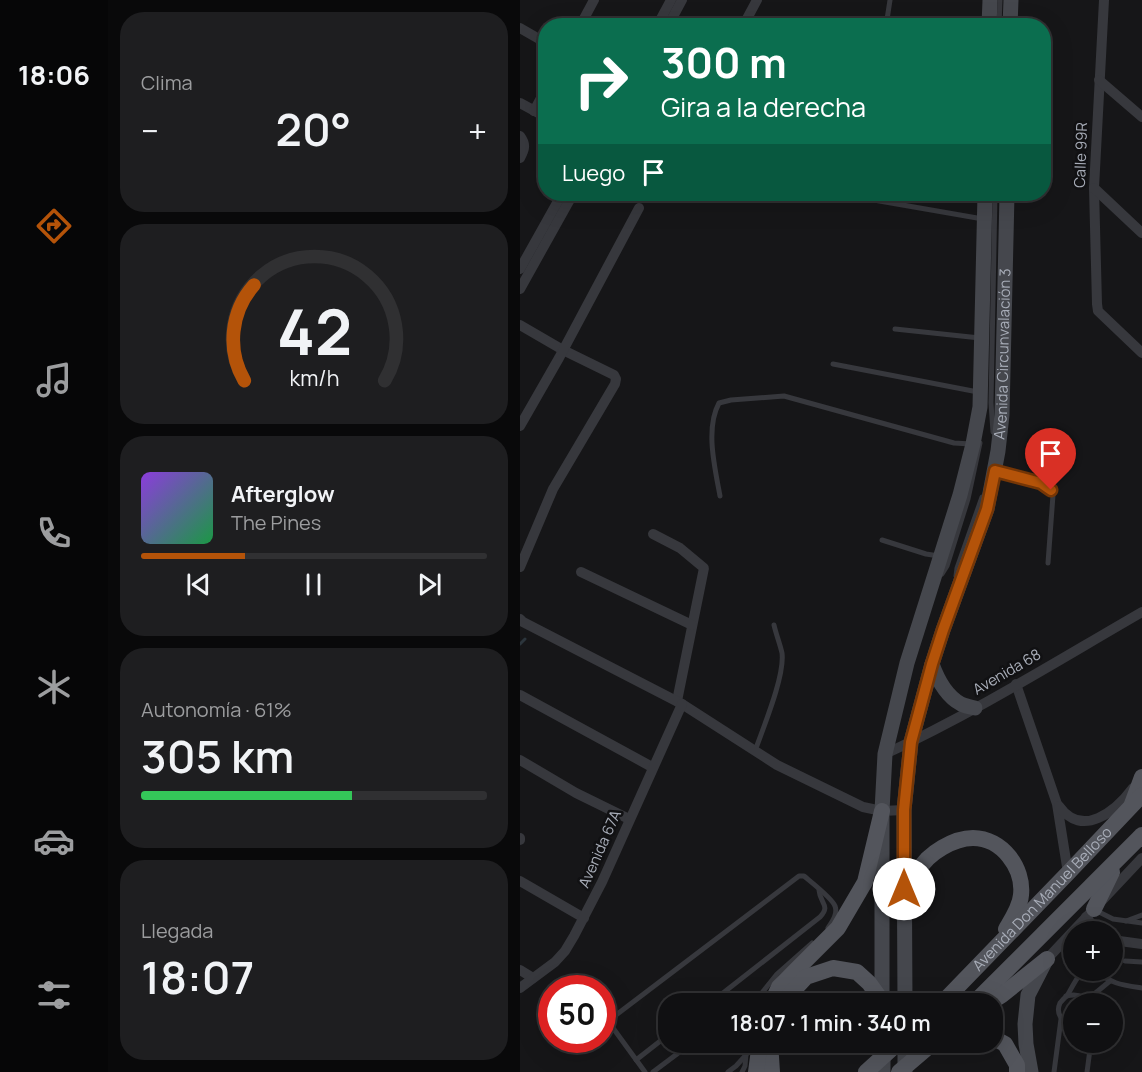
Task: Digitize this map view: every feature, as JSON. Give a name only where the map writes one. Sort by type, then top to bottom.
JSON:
[{"type":"main road","points":[[989,18],[990,0]]},
{"type":"main road","points":[[1010,18],[1011,0]]},
{"type":"main road","name":"Avenida Circunvalación 3","points":[[882,993],[882,810],[885,754],[907,663],[960,495],[980,407],[985,398],[981,339],[985,201]]},
{"type":"main road","name":"Avenida Circunvalación 3","points":[[905,993],[904,810],[911,742],[932,664],[987,509],[995,471],[1002,415],[1007,201]]},
{"type":"main road","points":[[932,664],[946,690],[959,703],[975,708]]},
{"type":"main road","points":[[1135,798],[1141,776]]},
{"type":"main road","name":"Avenida Don Manuel Belloso","points":[[952,993],[1068,873],[1135,798]]},
{"type":"main road","points":[[776,993],[779,987],[838,928],[865,882],[882,810]]},
{"type":"main road","name":"Avenida Don Manuel Belloso","points":[[984,993],[1141,835]]},
{"type":"main road","points":[[904,909],[919,869],[934,853],[953,842],[973,838],[989,841],[1003,849],[1020,876],[1021,895],[1017,908],[998,945]]},
{"type":"main road","points":[[1090,913],[1121,855]]},
{"type":"main road","points":[[1003,994],[1047,959]]},
{"type":"main road","points":[[1031,1072],[1026,1044],[1028,995],[1047,959]]},
{"type":"main road","points":[[791,993],[806,977],[833,968],[857,972],[876,993]]},
{"type":"main road","points":[[1003,1043],[1017,1065],[1017,1072]]},
{"type":"main road","points":[[756,1072],[759,1053]]},
{"type":"main road","points":[[771,1053],[772,1072]]},
{"type":"main road","points":[[883,1053],[883,1072]]},
{"type":"main road","points":[[866,1072],[887,1053]]},
{"type":"main road","points":[[905,1053],[905,1072]]},
{"type":"main road","points":[[900,1072],[922,1053]]},
{"type":"street","points":[[584,18],[594,0]]},
{"type":"street","points":[[661,18],[671,0]]},
{"type":"street","points":[[672,18],[682,0]]},
{"type":"street","points":[[747,18],[757,0]]},
{"type":"street","name":"Calle 99R","points":[[1104,0],[1094,188],[1098,311],[1141,353]]},
{"type":"street","points":[[520,28],[538,38]]},
{"type":"street","points":[[1099,80],[1141,117]]},
{"type":"street","points":[[520,103],[538,113]]},
{"type":"street","points":[[534,111],[538,104]]},
{"type":"street","points":[[520,136],[525,143],[520,158]]},
{"type":"street","points":[[1094,188],[1141,233]]},
{"type":"street","points":[[520,269],[558,201]]},
{"type":"street","points":[[520,289],[568,201]]},
{"type":"street","points":[[520,426],[639,208]]},
{"type":"street","points":[[520,325],[563,350],[614,375],[616,379],[553,489],[520,567]]},
{"type":"street","name":"Avenida 67A","points":[[520,988],[555,962],[565,951],[584,918],[679,702],[703,568],[680,548],[653,534]]},
{"type":"street","points":[[520,540],[530,545]]},
{"type":"street","points":[[581,572],[692,625]]},
{"type":"street","name":"Avenida 68","points":[[885,754],[975,708],[1141,612]]},
{"type":"street","points":[[521,621],[679,702],[777,765],[863,807],[904,810]]},
{"type":"street","points":[[1016,684],[1057,804],[1068,873]]},
{"type":"street","points":[[520,695],[652,767]]},
{"type":"street","points":[[520,760],[576,793],[629,819]]},
{"type":"street","points":[[1057,804],[1070,818],[1089,820],[1101,818],[1135,798]]},
{"type":"street","points":[[1047,959],[1141,858]]},
{"type":"street","points":[[520,881],[584,918]]},
{"type":"street","points":[[1090,913],[1093,921]]},
{"type":"street","points":[[1123,942],[1141,944]]},
{"type":"street","points":[[520,970],[533,978]]},
{"type":"lane","points":[[887,18],[890,0]]},
{"type":"lane","points":[[999,18],[1000,0]]},
{"type":"lane","points":[[880,201],[984,219]]},
{"type":"lane","points":[[987,414],[985,398],[995,201]]},
{"type":"lane","points":[[895,329],[981,339]]},
{"type":"lane","points":[[833,364],[985,398]]},
{"type":"lane","points":[[720,496],[711,436],[715,410],[719,403],[731,399],[784,396],[954,442],[973,444]]},
{"type":"lane","points":[[985,398],[994,428],[992,437]]},
{"type":"lane","points":[[926,600],[947,566],[968,499],[983,426]]},
{"type":"lane","points":[[995,471],[1041,483],[1051,490],[1053,495],[1048,563]]},
{"type":"lane","points":[[952,604],[957,568],[983,493]]},
{"type":"lane","points":[[882,540],[926,554],[941,556]]},
{"type":"lane","points":[[755,751],[781,669],[782,655],[774,626]]},
{"type":"lane","points":[[644,1072],[613,1028],[616,1015],[799,876],[804,876],[835,905],[835,914],[820,937],[777,974],[762,993]]},
{"type":"lane","points":[[723,993],[820,917],[826,910],[820,898],[819,888]]},
{"type":"lane","points":[[1090,913],[1113,919],[1141,922]]},
{"type":"lane","points":[[1125,921],[1141,915]]},
{"type":"lane","points":[[1125,961],[1141,963]]},
{"type":"lane","points":[[1097,993],[1110,981],[1114,984],[1141,988]]},
{"type":"lane","points":[[1054,1072],[1061,1019],[1058,1011],[1063,1000]]},
{"type":"lane","points":[[636,1060],[658,1043]]},
{"type":"lane","points":[[653,1072],[678,1053]]},
{"type":"lane","points":[[1087,1072],[1090,1053]]},
{"type":"lane","points":[[727,1072],[736,1066],[746,1054]]},
{"type":"lane","points":[[742,1072],[746,1054]]},
{"type":"waterway","points":[[520,644],[525,639]]},
{"type":"route","points":[[904,889],[904,810],[911,742],[943,630],[987,509],[995,471],[1041,483],[1051,490]]}]
